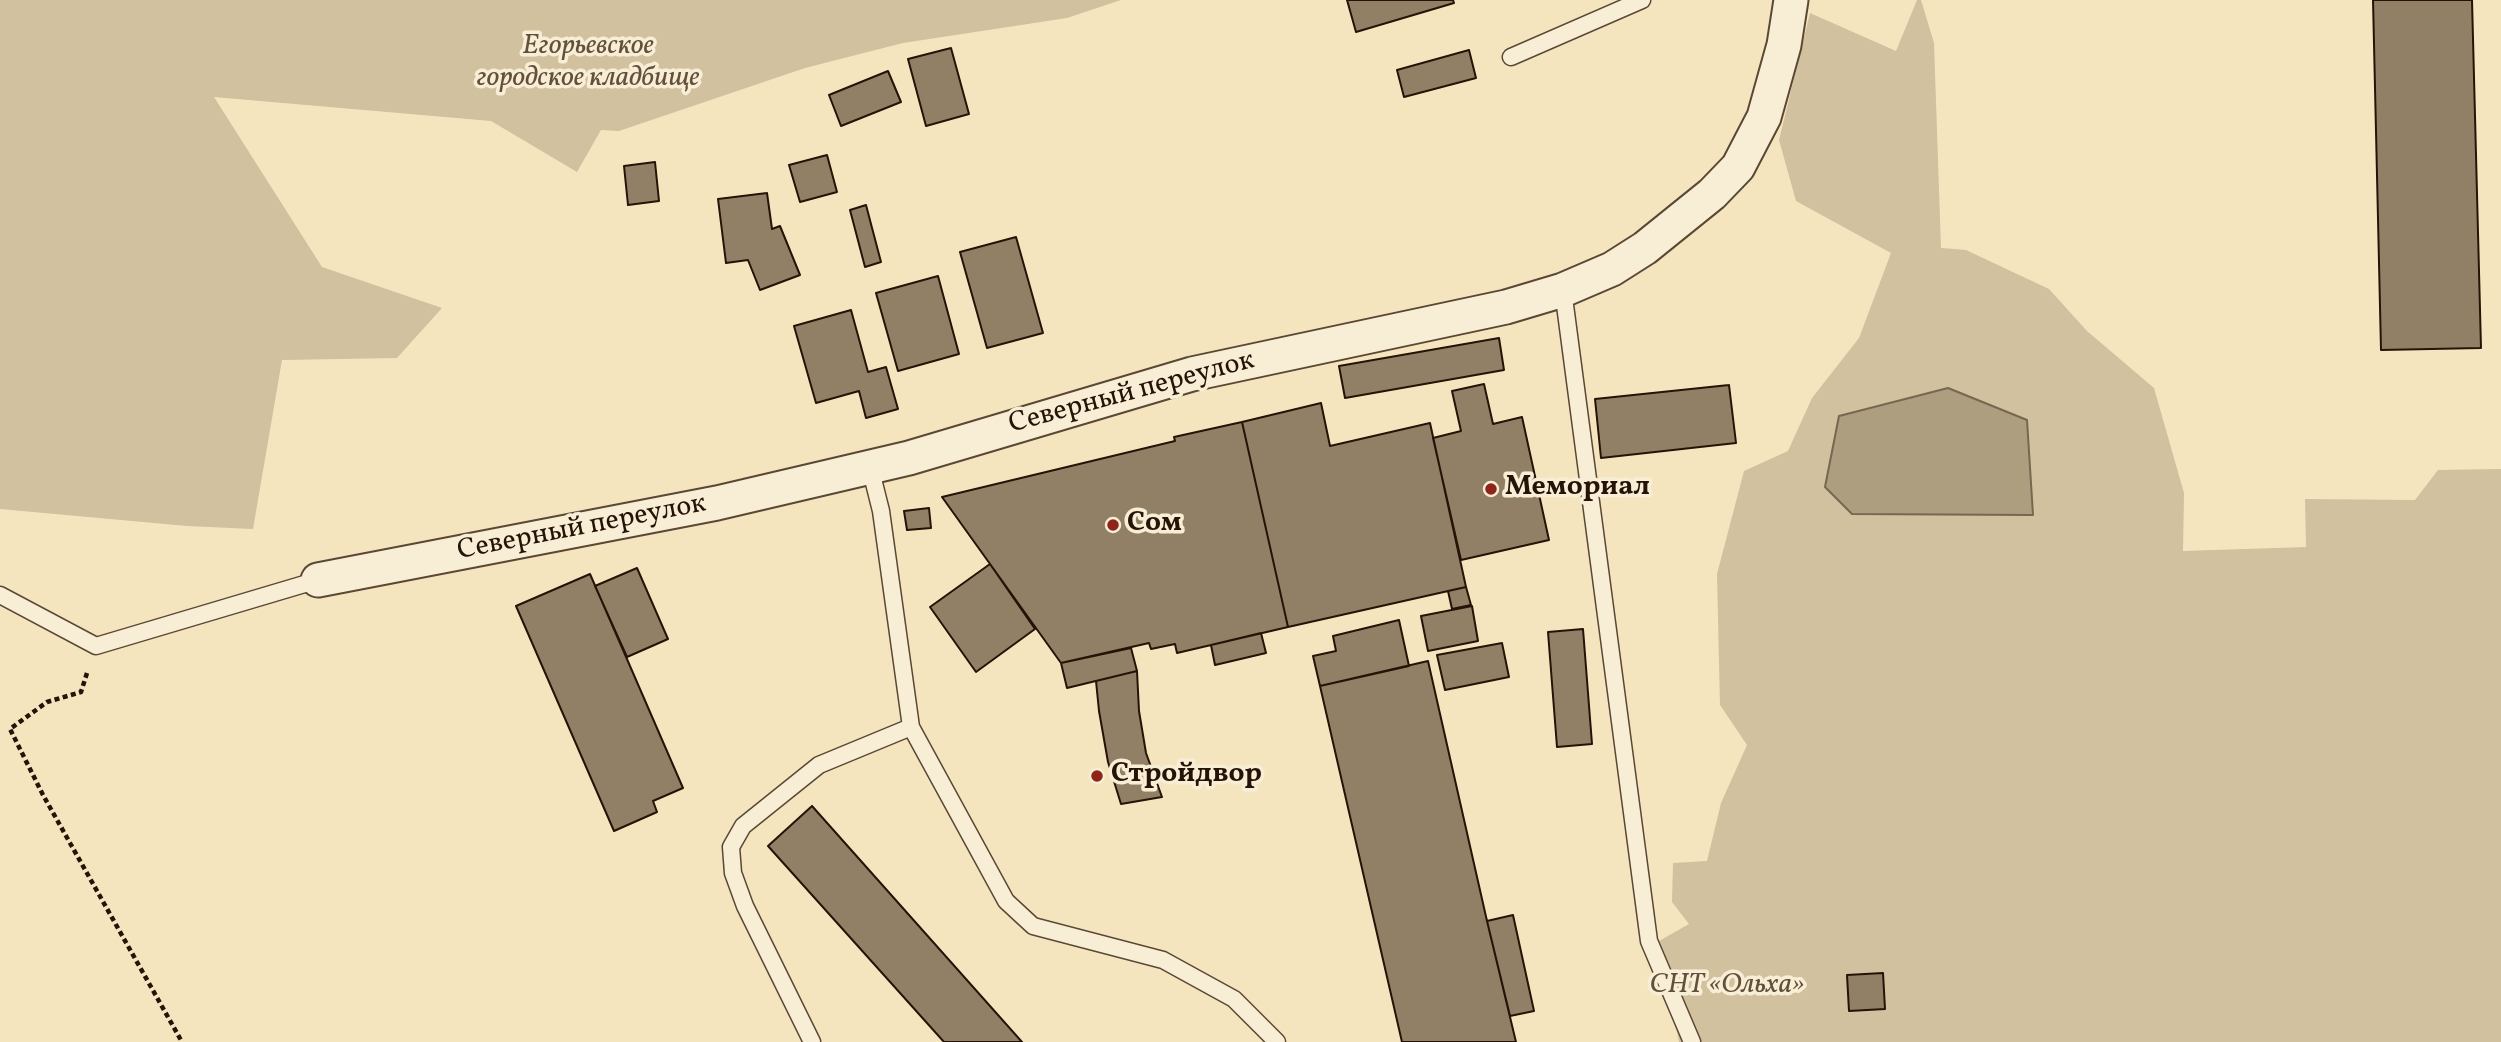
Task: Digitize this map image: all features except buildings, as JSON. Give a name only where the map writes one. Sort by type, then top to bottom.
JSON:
[{"type":"street","name":"Северный переулок","points":[[318,580],[717,503],[909,458],[1192,374],[1506,307],[1563,290],[1612,269],[1645,248],[1712,194],[1738,167],[1764,117],[1784,44],[1791,0]]},
{"type":"lane","points":[[1511,57],[1642,0]]},
{"type":"lane","points":[[1563,290],[1649,941],[1692,1042]]},
{"type":"lane","points":[[870,467],[881,511],[911,727],[1006,901],[1033,926],[1163,961],[1234,999],[1277,1042]]},
{"type":"lane","points":[[0,595],[96,646],[318,580]]},
{"type":"lane","points":[[812,1042],[746,906],[733,873],[731,847],[743,826],[819,765],[911,727]]},
{"type":"path","points":[[96,646],[81,691],[47,702],[10,729],[43,795],[182,1042]]},
{"type":"green space","name":"Егорьевское городское кладбище","points":[[0,0],[1121,0],[1067,18],[903,43],[805,68],[619,131],[601,130],[577,172],[491,121],[214,97],[322,267],[442,308],[397,358],[282,360],[253,529],[187,526],[0,509]]},
{"type":"green space","name":"СНТ «Ольха»","points":[[1917,0],[1921,0],[1934,43],[1941,248],[1966,250],[2049,289],[2087,331],[2154,388],[2184,493],[2183,551],[2306,547],[2305,499],[2415,500],[2438,470],[2501,469],[2501,1042],[1679,1042],[1659,941],[1689,924],[1672,902],[1673,863],[1707,861],[1721,803],[1747,745],[1720,705],[1717,574],[1744,471],[1788,451],[1812,398],[1859,338],[1891,253],[1796,201],[1779,140],[1810,13],[1896,51]]},
{"type":"shaded area","points":[[1948,388],[2027,420],[2033,515],[1852,514],[1825,487],[1839,416]]},
{"type":"place","name":"Мемориал","points":[[1491,489]]},
{"type":"place","name":"Сом","points":[[1113,525]]},
{"type":"place","name":"Стройдвор","points":[[1097,776]]}]
